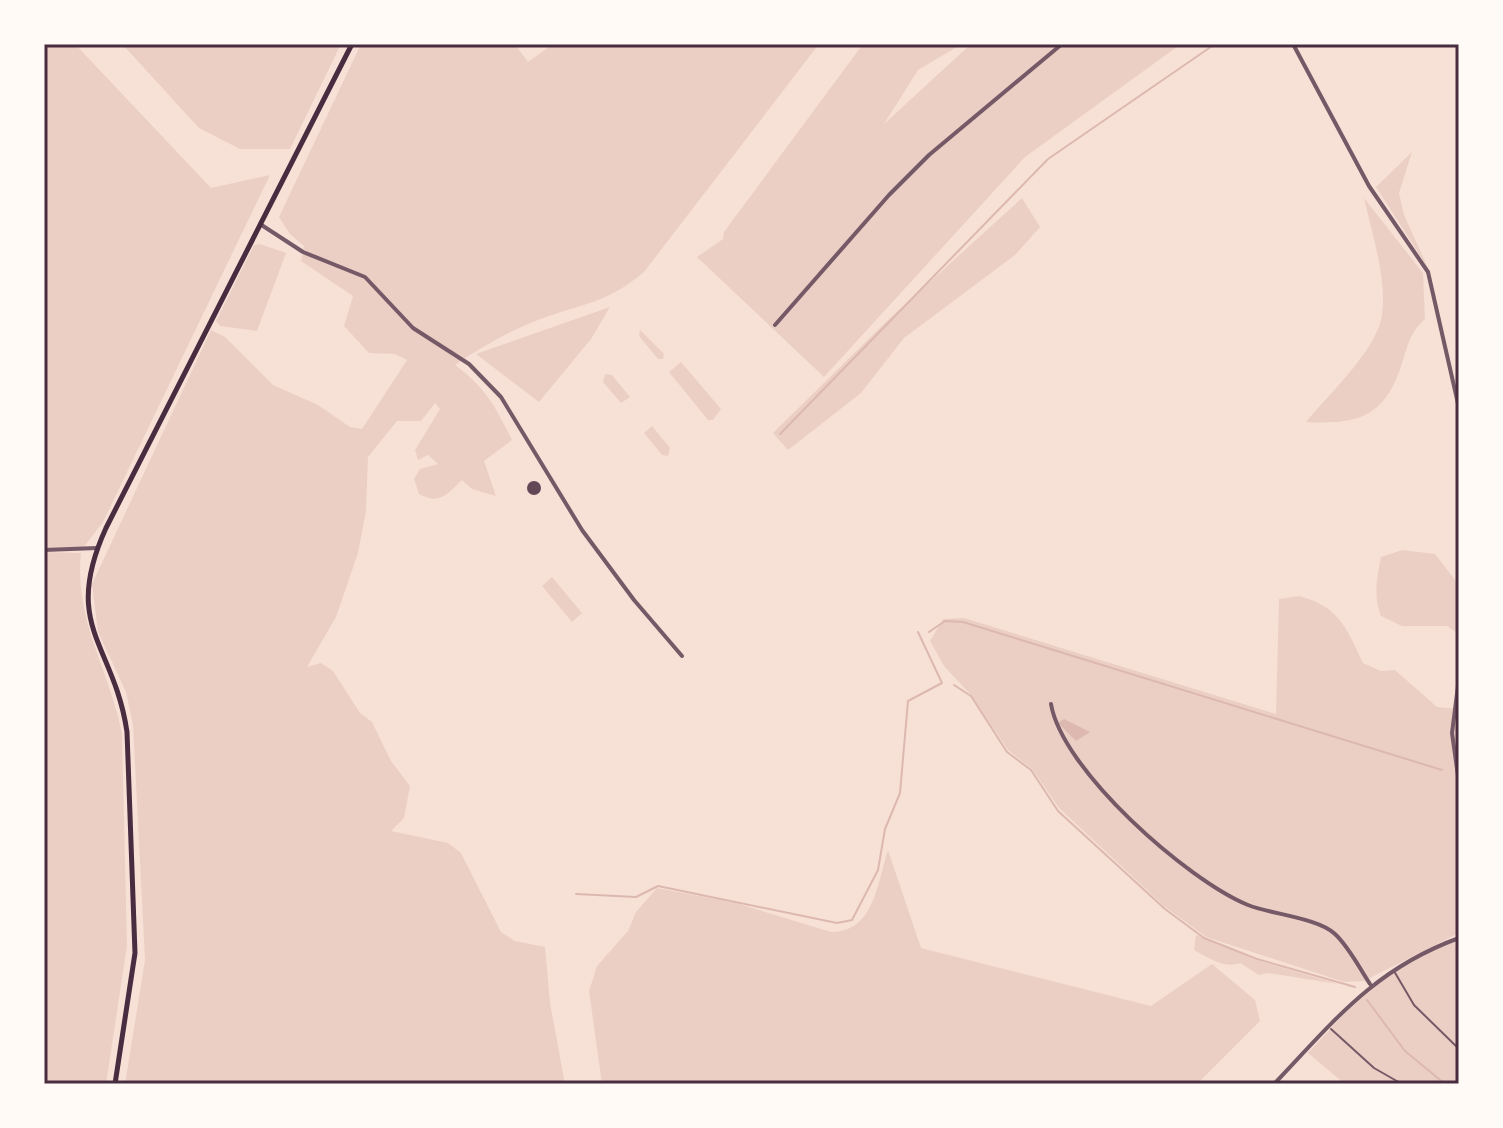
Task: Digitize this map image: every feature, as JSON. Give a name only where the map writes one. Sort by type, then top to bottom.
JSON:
[{"type":"main road","points":[[115,1084],[135,953],[126,724],[87,607],[89,573],[97,548],[258,223],[352,44]]},
{"type":"street","points":[[775,325],[889,195],[929,155],[1062,44]]},
{"type":"street","points":[[1293,44],[1369,186],[1428,272],[1459,408]]},
{"type":"street","points":[[258,223],[303,252],[365,277],[413,328],[475,369],[501,397],[600,555],[682,656]]},
{"type":"street","points":[[44,550],[97,548]]},
{"type":"street","points":[[1459,678],[1452,733],[1459,783]]},
{"type":"street","points":[[1051,704],[1054,723],[1076,760],[1114,801],[1177,859],[1216,888],[1250,905],[1335,933],[1370,984]]},
{"type":"street","points":[[1274,1084],[1370,984],[1459,938]]},
{"type":"lane","points":[[1393,970],[1414,1005],[1459,1049]]},
{"type":"lane","points":[[1328,1027],[1374,1068],[1402,1084]]},
{"type":"shaded area","points":[[44,44],[75,44],[211,188],[270,175],[103,522],[83,548],[44,548]]},
{"type":"shaded area","points":[[122,44],[341,44],[290,149],[240,149],[199,128]]},
{"type":"shaded area","points":[[361,44],[515,44],[528,62],[553,44],[819,44],[644,272],[605,297],[516,329],[455,365],[489,398],[512,440],[484,461],[496,496],[472,489],[462,480],[442,497],[432,499],[419,494],[414,479],[420,469],[438,464],[428,455],[418,460],[415,450],[440,409],[435,403],[421,421],[397,421],[368,457],[366,511],[358,553],[336,617],[307,667],[321,663],[333,671],[360,713],[372,722],[391,761],[410,786],[404,818],[391,831],[448,843],[461,853],[501,932],[515,941],[545,947],[550,1003],[565,1084],[125,1084],[145,960],[133,725],[126,692],[98,632],[92,584],[211,330],[225,337],[273,385],[318,405],[350,427],[362,429],[407,360],[395,354],[369,353],[344,326],[353,296],[301,261],[304,246],[290,234],[279,217]]},
{"type":"shaded area","points":[[863,44],[962,44],[918,70],[884,124],[971,44],[1181,44],[1025,157],[824,377],[697,257],[723,239],[724,232]]},
{"type":"shaded area","points":[[1412,152],[1399,193],[1404,215],[1428,268],[1376,187]]},
{"type":"shaded area","points":[[1022,198],[1040,227],[1015,255],[904,338],[861,393],[788,450],[773,433],[888,320]]},
{"type":"shaded area","points":[[1364,198],[1423,273],[1425,319],[1413,334],[1395,381],[1379,406],[1355,419],[1306,422],[1362,357],[1378,329],[1382,315],[1381,271]]},
{"type":"shaded area","points":[[260,244],[286,253],[257,331],[220,326],[216,321],[254,245]]},
{"type":"shaded area","points":[[610,307],[591,339],[539,402],[476,354]]},
{"type":"shaded area","points":[[640,330],[664,354],[663,359],[658,359],[639,336]]},
{"type":"shaded area","points":[[681,362],[721,409],[713,420],[708,420],[669,372]]},
{"type":"shaded area","points":[[605,374],[612,375],[630,397],[621,403],[603,382]]},
{"type":"shaded area","points":[[652,426],[670,448],[668,456],[662,455],[644,433]]},
{"type":"shaded area","points":[[1402,550],[1435,554],[1459,585],[1459,634],[1447,626],[1402,626],[1381,616],[1376,594],[1381,557]]},
{"type":"shaded area","points":[[44,552],[81,553],[80,578],[88,624],[122,734],[127,946],[106,1084],[44,1084]]},
{"type":"shaded area","points":[[552,577],[582,613],[572,622],[542,586]]},
{"type":"shaded area","points":[[1299,596],[1324,606],[1340,620],[1363,663],[1381,671],[1395,670],[1437,707],[1459,709],[1459,933],[1364,981],[1344,982],[1206,937],[1164,906],[1059,808],[1032,769],[1008,750],[971,695],[944,666],[930,641],[943,619],[964,618],[1276,714],[1279,599]]},
{"type":"shaded area","points":[[1064,719],[1090,732],[1076,741],[1058,723]]},
{"type":"shaded area","points":[[888,850],[921,948],[1151,1006],[1212,964],[1255,1000],[1260,1021],[1197,1084],[602,1084],[589,991],[597,966],[628,931],[636,912],[657,888],[736,903],[831,932],[845,930],[856,924],[872,904]]},
{"type":"shaded area","points":[[1196,935],[1256,960],[1338,984],[1268,973],[1259,975],[1240,963],[1228,965],[1217,962],[1194,950]]},
{"type":"shaded area","points":[[1459,941],[1459,1084],[1345,1084],[1308,1053],[1369,987],[1435,949]]},
{"type":"building","points":[[534,481],[541,488],[534,495],[527,488]]},
{"type":"waterway","points":[[780,434],[1048,159],[1215,44]]},
{"type":"waterway","points":[[929,632],[945,621],[963,622],[1442,770]]},
{"type":"waterway","points":[[576,894],[636,897],[658,886],[837,923],[852,920],[878,870],[885,829],[900,793],[908,701],[942,683],[918,632]]},
{"type":"waterway","points":[[954,685],[971,696],[1007,752],[1031,770],[1058,811],[1165,909],[1204,938],[1257,959],[1355,987]]},
{"type":"waterway","points":[[1367,1000],[1405,1051],[1445,1084]]}]
